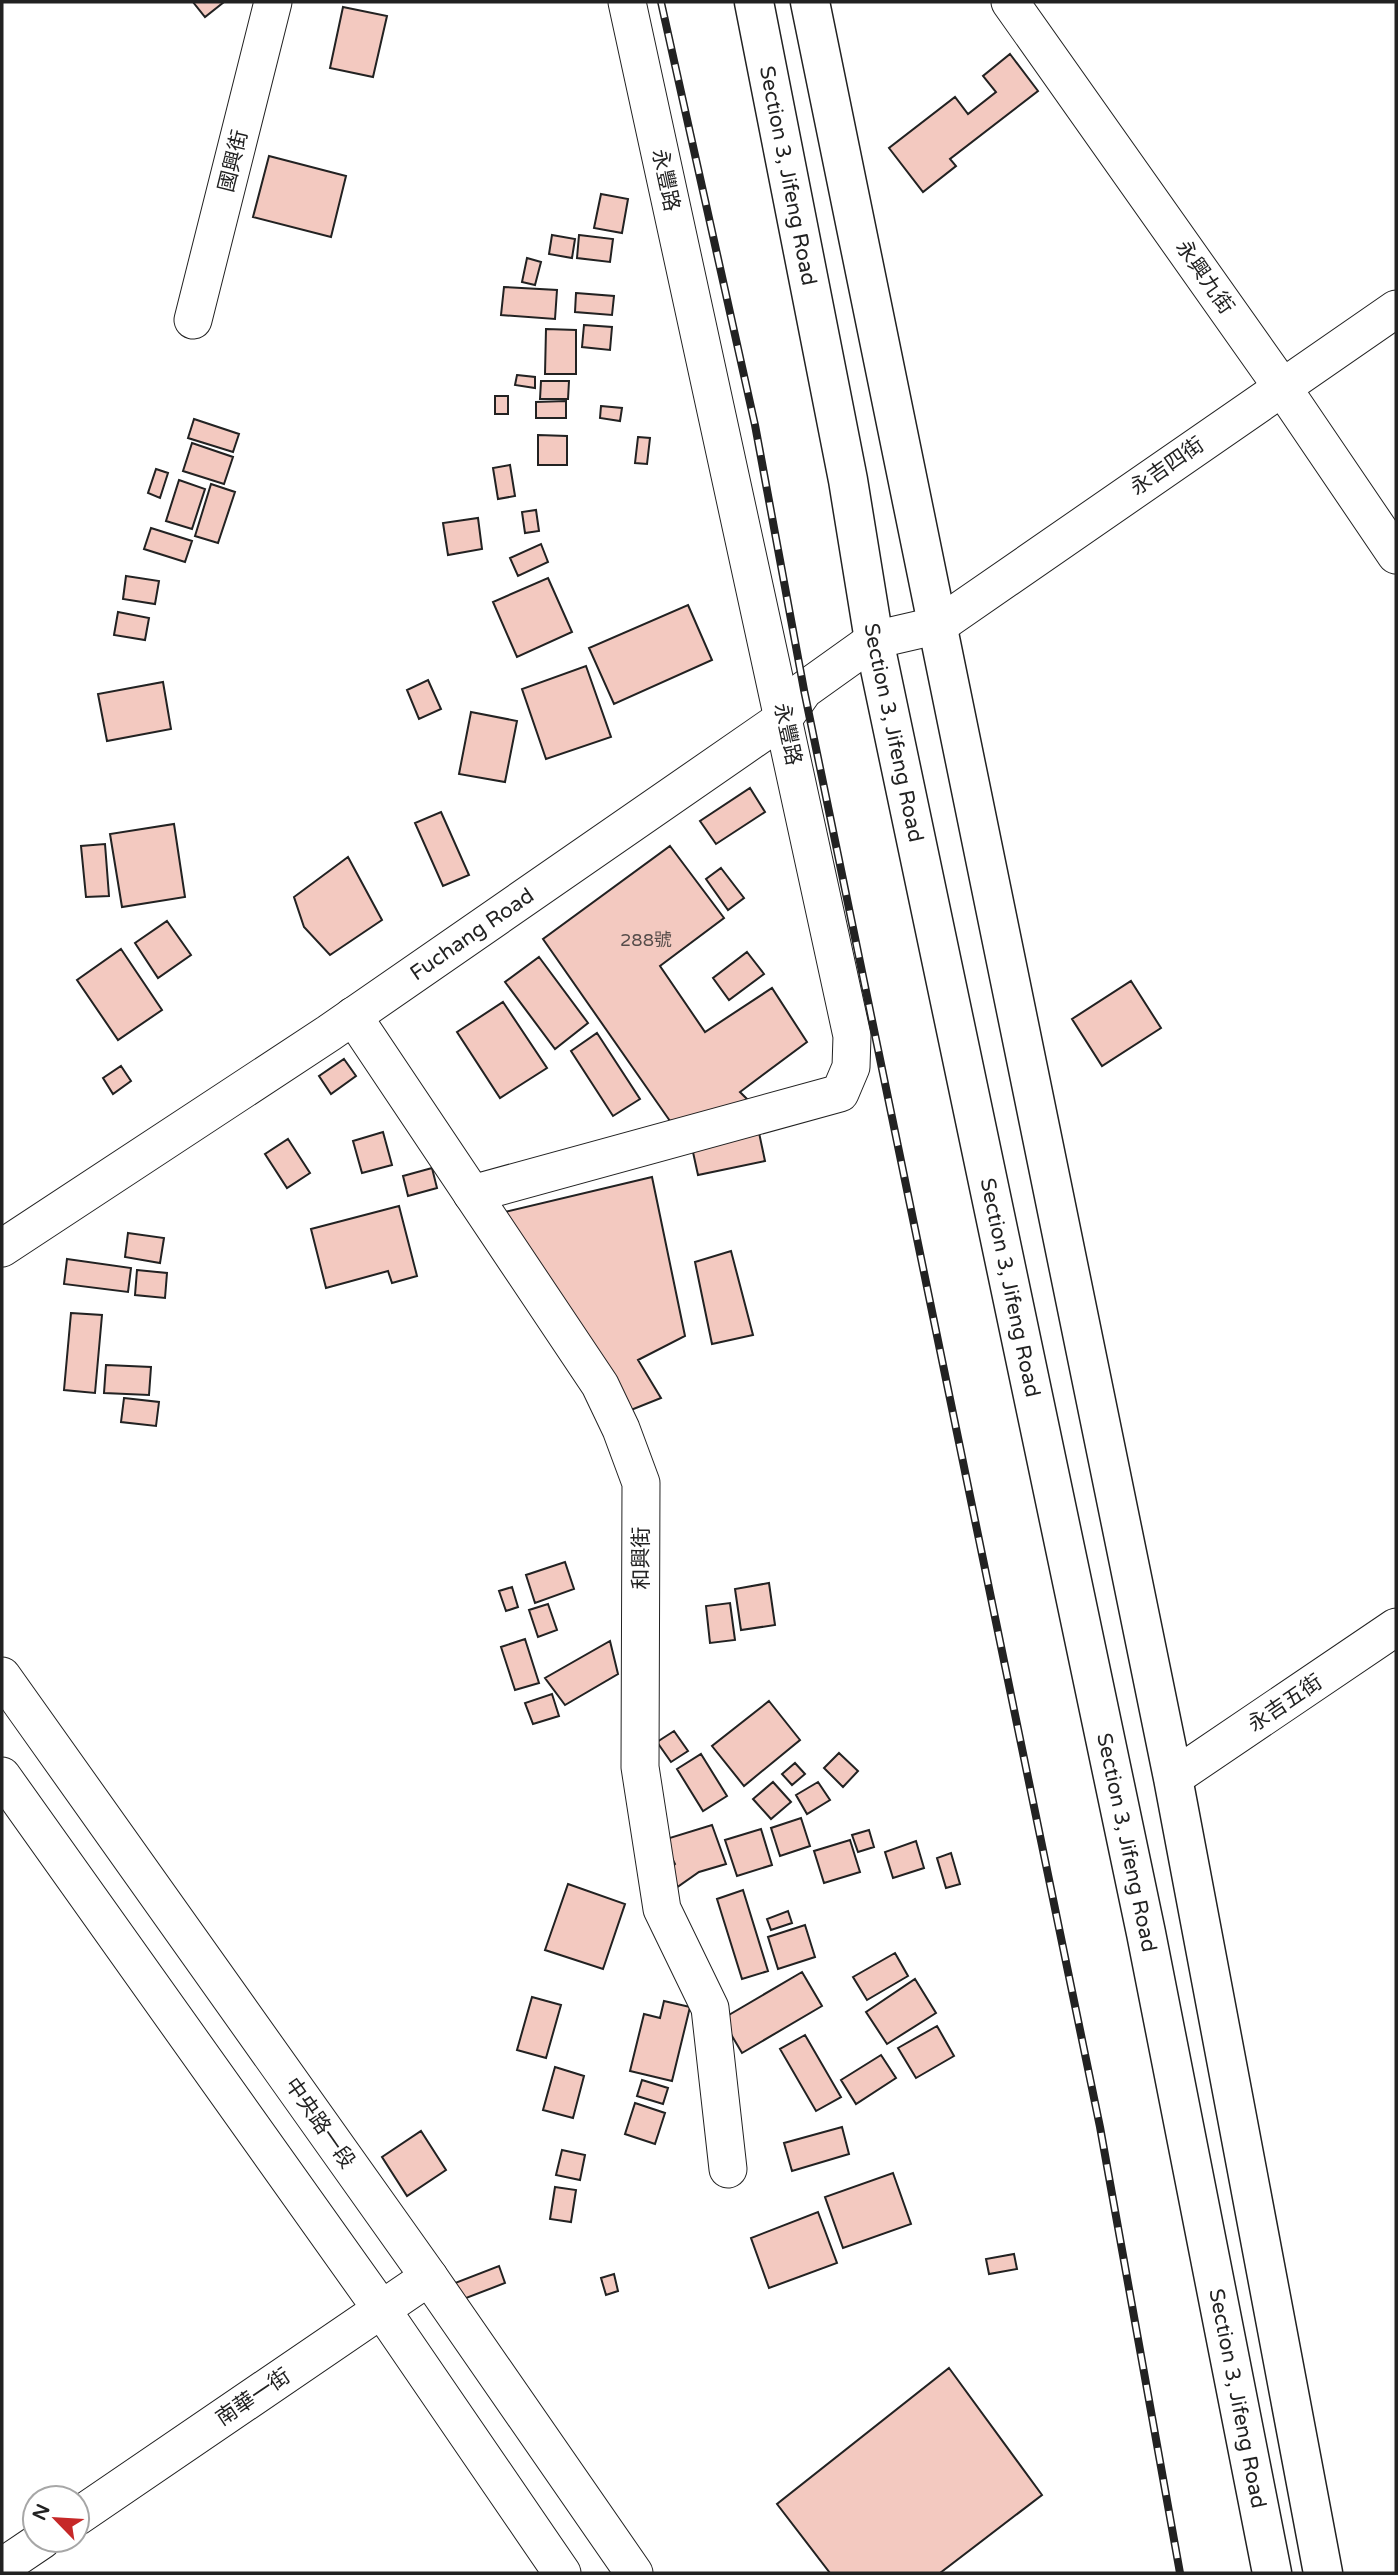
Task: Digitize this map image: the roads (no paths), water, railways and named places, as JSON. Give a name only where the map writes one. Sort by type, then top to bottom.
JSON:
[{"type":"main road","name":"Section 3, Jifeng Road","points":[[754,2],[848,480],[874,640],[1146,1933],[1272,2573]]},
{"type":"main road","points":[[810,2],[1173,1778],[1323,2573]]},
{"type":"street","name":"國興街","points":[[193,320],[273,2]]},
{"type":"street","name":"永豐路","points":[[472,1194],[840,1093],[851,1067],[852,1035],[627,2]]},
{"type":"street","name":"永興九街","points":[[1010,2],[1282,387],[1396,555]]},
{"type":"street","name":"永吉四街","points":[[939,625],[1396,309]]},
{"type":"street","name":"Fuchang Road","points":[[2,1248],[353,1016],[784,718],[804,690],[874,640],[939,625]]},
{"type":"street","name":"和興街","points":[[353,1016],[600,1385],[621,1429],[641,1483],[640,1767],[662,1909],[710,2008],[728,2169]]},
{"type":"street","name":"永吉五街","points":[[1173,1778],[1396,1627]]},
{"type":"street","name":"中央路一段","points":[[2,1676],[429,2277],[634,2573]]},
{"type":"street","points":[[2,1776],[382,2310],[562,2573]]},
{"type":"street","name":"南華一街","points":[[91,2507],[429,2277]]},
{"type":"street","points":[[2,2567],[21,2554]]},
{"type":"railway","points":[[661,2],[755,425],[804,690],[1100,2127],[1180,2573]]}]
